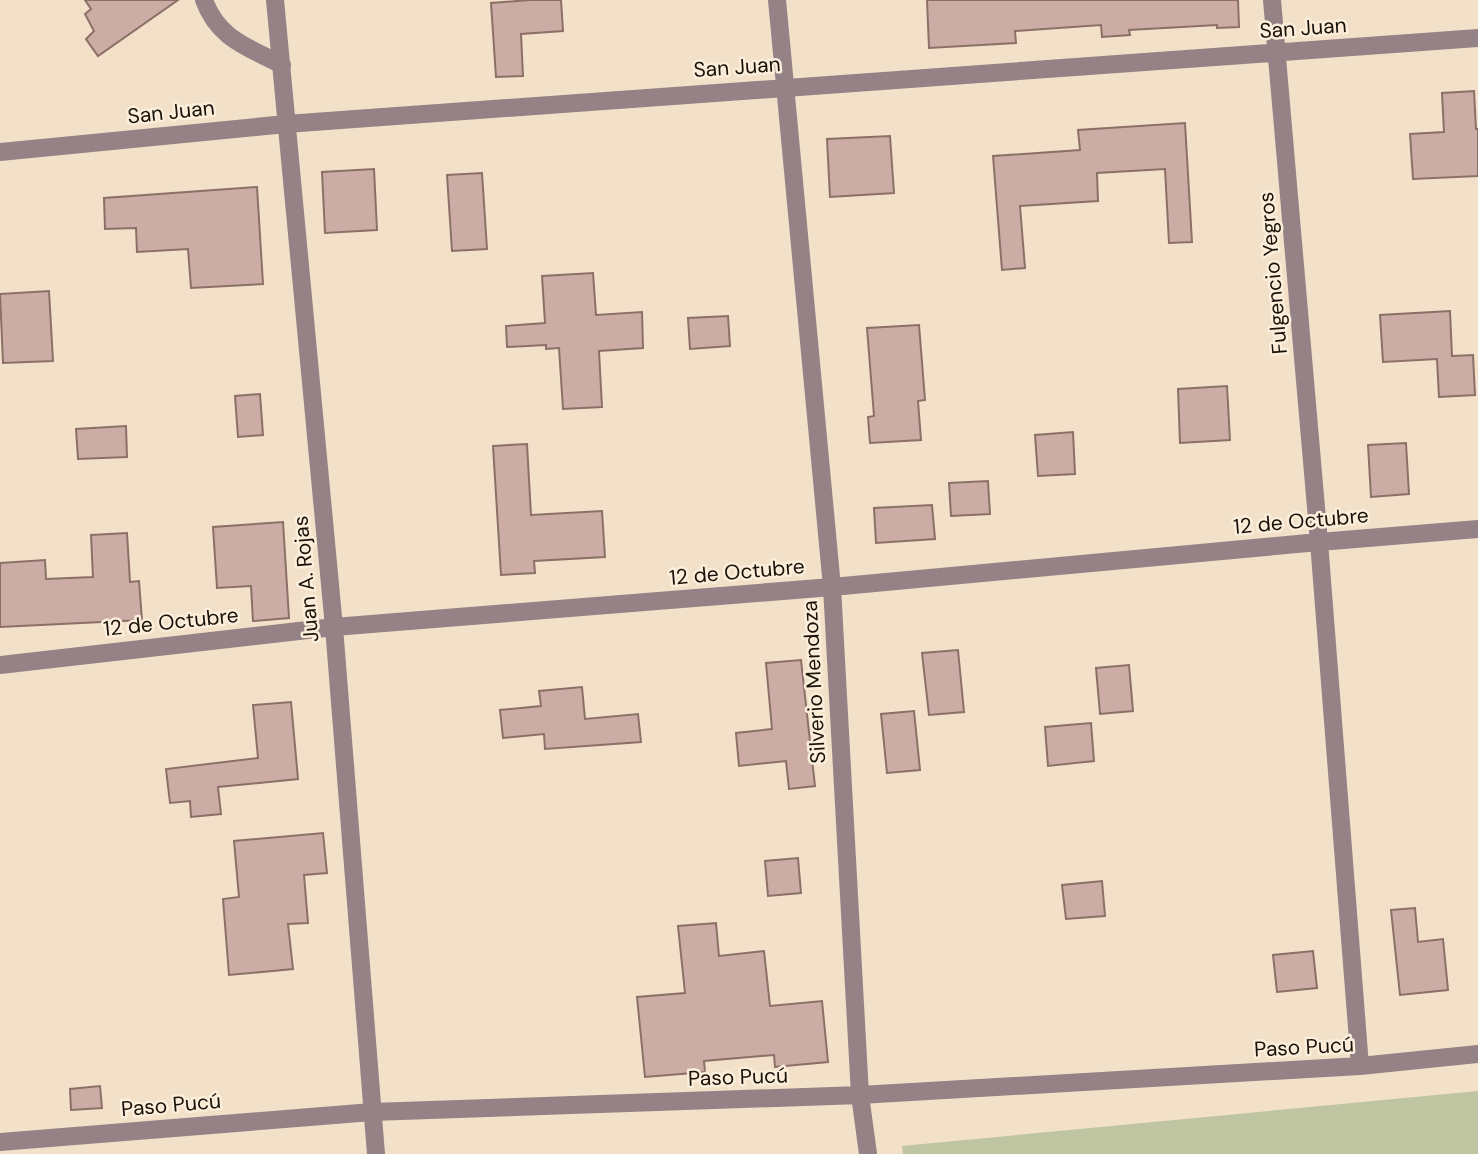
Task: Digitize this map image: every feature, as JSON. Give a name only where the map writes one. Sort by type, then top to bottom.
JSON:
[{"type":"street","points":[[204,0],[210,17],[222,32],[282,65]]},
{"type":"street","name":"Juan A. Rojas","points":[[275,0],[334,627],[376,1154]]},
{"type":"street","name":"Silverio Mendoza","points":[[776,0],[832,587],[860,1095],[868,1154]]},
{"type":"street","name":"Fulgencio Yegros","points":[[1272,0],[1319,542],[1360,1066]]},
{"type":"street","name":"San Juan","points":[[0,152],[286,124],[1478,38]]},
{"type":"street","name":"12 de Octubre","points":[[0,665],[334,627],[832,587],[1478,529]]},
{"type":"street","name":"Paso Pucú","points":[[0,1142],[372,1112],[860,1095],[1360,1066],[1478,1054]]},
{"type":"green space","points":[[1478,1091],[1478,1154],[903,1154],[902,1146]]},
{"type":"building","points":[[85,0],[178,0],[98,56],[86,39],[94,31],[85,14],[91,9]]},
{"type":"building","points":[[561,0],[563,31],[521,34],[523,76],[496,77],[491,3]]},
{"type":"building","points":[[927,0],[1238,0],[1239,27],[1217,28],[1217,25],[1129,30],[1130,35],[1102,37],[1101,25],[1015,31],[1016,43],[929,48]]},
{"type":"building","points":[[1474,91],[1478,129],[1478,176],[1413,179],[1410,134],[1444,132],[1442,93]]},
{"type":"building","points":[[1185,123],[1192,242],[1169,243],[1165,169],[1097,173],[1098,201],[1020,206],[1025,268],[1002,270],[993,156],[1080,150],[1078,130]]},
{"type":"building","points":[[890,136],[894,193],[830,197],[827,139]]},
{"type":"building","points":[[374,169],[377,230],[325,233],[322,172]]},
{"type":"building","points":[[482,173],[487,249],[452,251],[447,175]]},
{"type":"building","points":[[257,187],[263,284],[191,288],[188,249],[137,252],[136,228],[105,229],[104,198]]},
{"type":"building","points":[[593,273],[596,315],[642,312],[643,348],[599,351],[602,407],[563,409],[559,348],[546,349],[546,345],[507,347],[506,326],[545,323],[542,276]]},
{"type":"building","points":[[49,291],[53,361],[3,363],[0,294]]},
{"type":"building","points":[[1450,311],[1452,356],[1473,355],[1475,395],[1439,397],[1437,359],[1383,362],[1380,315]]},
{"type":"building","points":[[728,316],[730,346],[690,349],[688,318]]},
{"type":"building","points":[[919,325],[925,400],[918,401],[921,440],[870,443],[868,417],[874,416],[867,328]]},
{"type":"building","points":[[1227,386],[1230,440],[1180,443],[1178,389]]},
{"type":"building","points":[[260,394],[263,435],[238,437],[235,396]]},
{"type":"building","points":[[126,426],[127,457],[78,459],[76,429]]},
{"type":"building","points":[[1073,432],[1075,474],[1038,476],[1035,435]]},
{"type":"building","points":[[1406,443],[1409,494],[1371,497],[1368,445]]},
{"type":"building","points":[[527,444],[531,515],[602,511],[605,557],[534,561],[535,573],[501,575],[493,446]]},
{"type":"building","points":[[988,481],[990,514],[951,516],[949,483]]},
{"type":"building","points":[[932,505],[935,539],[876,543],[874,508]]},
{"type":"building","points":[[283,522],[289,618],[253,621],[251,586],[217,588],[213,527]]},
{"type":"building","points":[[127,533],[130,582],[139,581],[142,620],[0,627],[0,563],[45,560],[46,579],[93,577],[91,535]]},
{"type":"building","points":[[958,650],[964,712],[929,715],[922,653]]},
{"type":"building","points":[[801,660],[815,786],[789,789],[786,761],[739,766],[736,733],[772,729],[766,663]]},
{"type":"building","points":[[1129,665],[1133,711],[1100,714],[1096,668]]},
{"type":"building","points":[[582,687],[585,719],[638,714],[641,742],[545,749],[544,734],[503,738],[500,710],[541,706],[539,691]]},
{"type":"building","points":[[291,702],[298,779],[218,787],[221,814],[191,817],[190,801],[170,803],[166,769],[258,758],[253,705]]},
{"type":"building","points":[[914,711],[920,770],[887,773],[881,714]]},
{"type":"building","points":[[1091,723],[1094,761],[1048,766],[1045,727]]},
{"type":"building","points":[[323,833],[327,873],[304,875],[308,923],[288,924],[293,969],[229,975],[223,899],[239,897],[234,841]]},
{"type":"building","points":[[798,858],[801,893],[768,896],[765,861]]},
{"type":"building","points":[[1102,881],[1105,916],[1066,919],[1062,885]]},
{"type":"building","points":[[1415,908],[1418,942],[1443,939],[1448,990],[1400,995],[1391,910]]},
{"type":"building","points":[[716,923],[719,956],[764,951],[770,1006],[822,1001],[828,1062],[775,1067],[774,1055],[704,1061],[705,1072],[645,1077],[637,997],[685,993],[678,926]]},
{"type":"building","points":[[1313,951],[1317,988],[1277,992],[1273,955]]},
{"type":"building","points":[[100,1086],[102,1108],[71,1110],[70,1089]]}]
